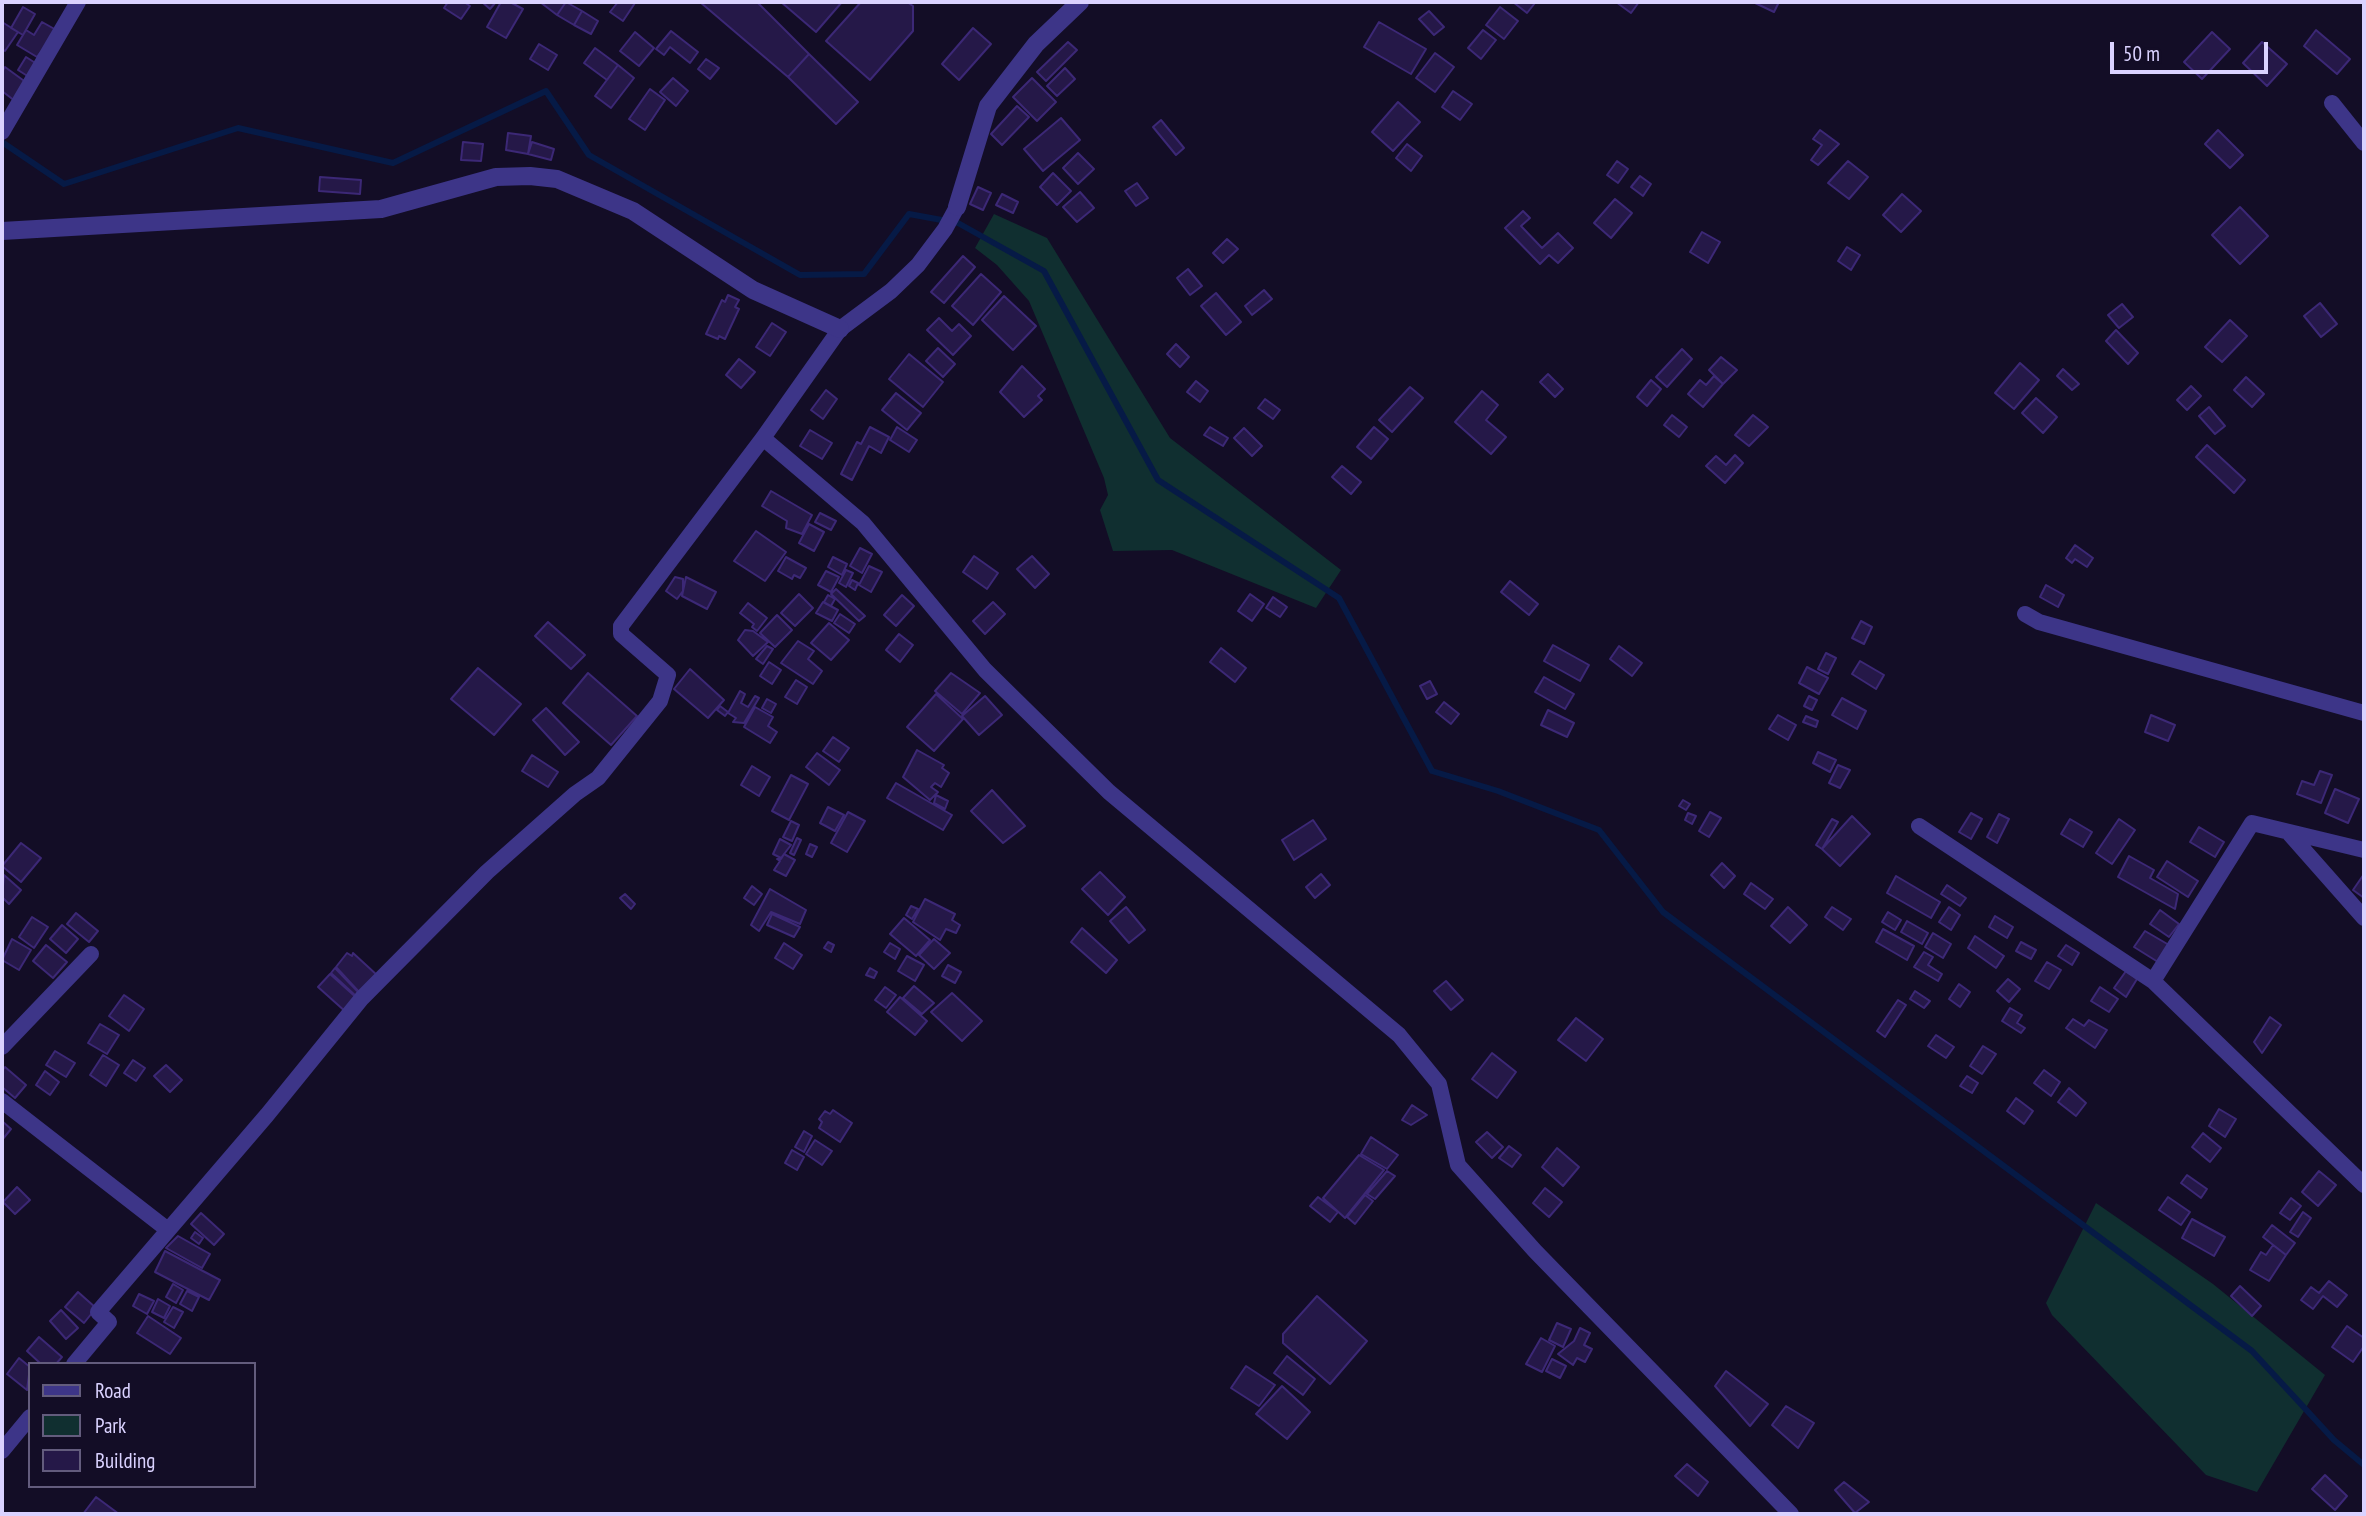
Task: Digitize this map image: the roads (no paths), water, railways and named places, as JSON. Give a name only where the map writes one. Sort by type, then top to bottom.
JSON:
[{"type":"street","points":[[2,132],[78,2]]},
{"type":"street","points":[[76,1362],[109,1322],[98,1312],[362,998],[487,872],[575,794],[598,778],[660,701],[668,675],[621,634],[621,626],[763,438],[840,329],[891,291],[918,265],[945,229],[957,207],[988,106],[1036,44],[1080,2]]},
{"type":"street","points":[[2332,103],[2364,143]]},
{"type":"street","points":[[3,227],[381,209],[496,177],[530,176],[557,179],[633,211],[753,290],[840,329]]},
{"type":"street","points":[[763,438],[863,523],[985,670],[1109,792],[1399,1035],[1439,1084],[1458,1165],[1545,1260],[1791,1514]]},
{"type":"street","points":[[2025,614],[2039,622],[2364,713]]},
{"type":"street","points":[[2152,981],[2252,823],[2364,850]]},
{"type":"street","points":[[1919,826],[2152,981],[2364,1185]]},
{"type":"street","points":[[2288,832],[2364,918]]},
{"type":"street","points":[[2,1047],[91,954]]},
{"type":"street","points":[[2,1101],[168,1230]]},
{"type":"street","points":[[2,1451],[28,1419]]},
{"type":"waterway","points":[[2,142],[64,184],[238,128],[393,163],[546,91],[589,155],[800,275],[864,274],[909,214],[958,223],[1044,271],[1158,480],[1339,598],[1432,771],[1498,791],[1599,830],[1663,912],[2252,1351],[2334,1440],[2364,1465]]}]
